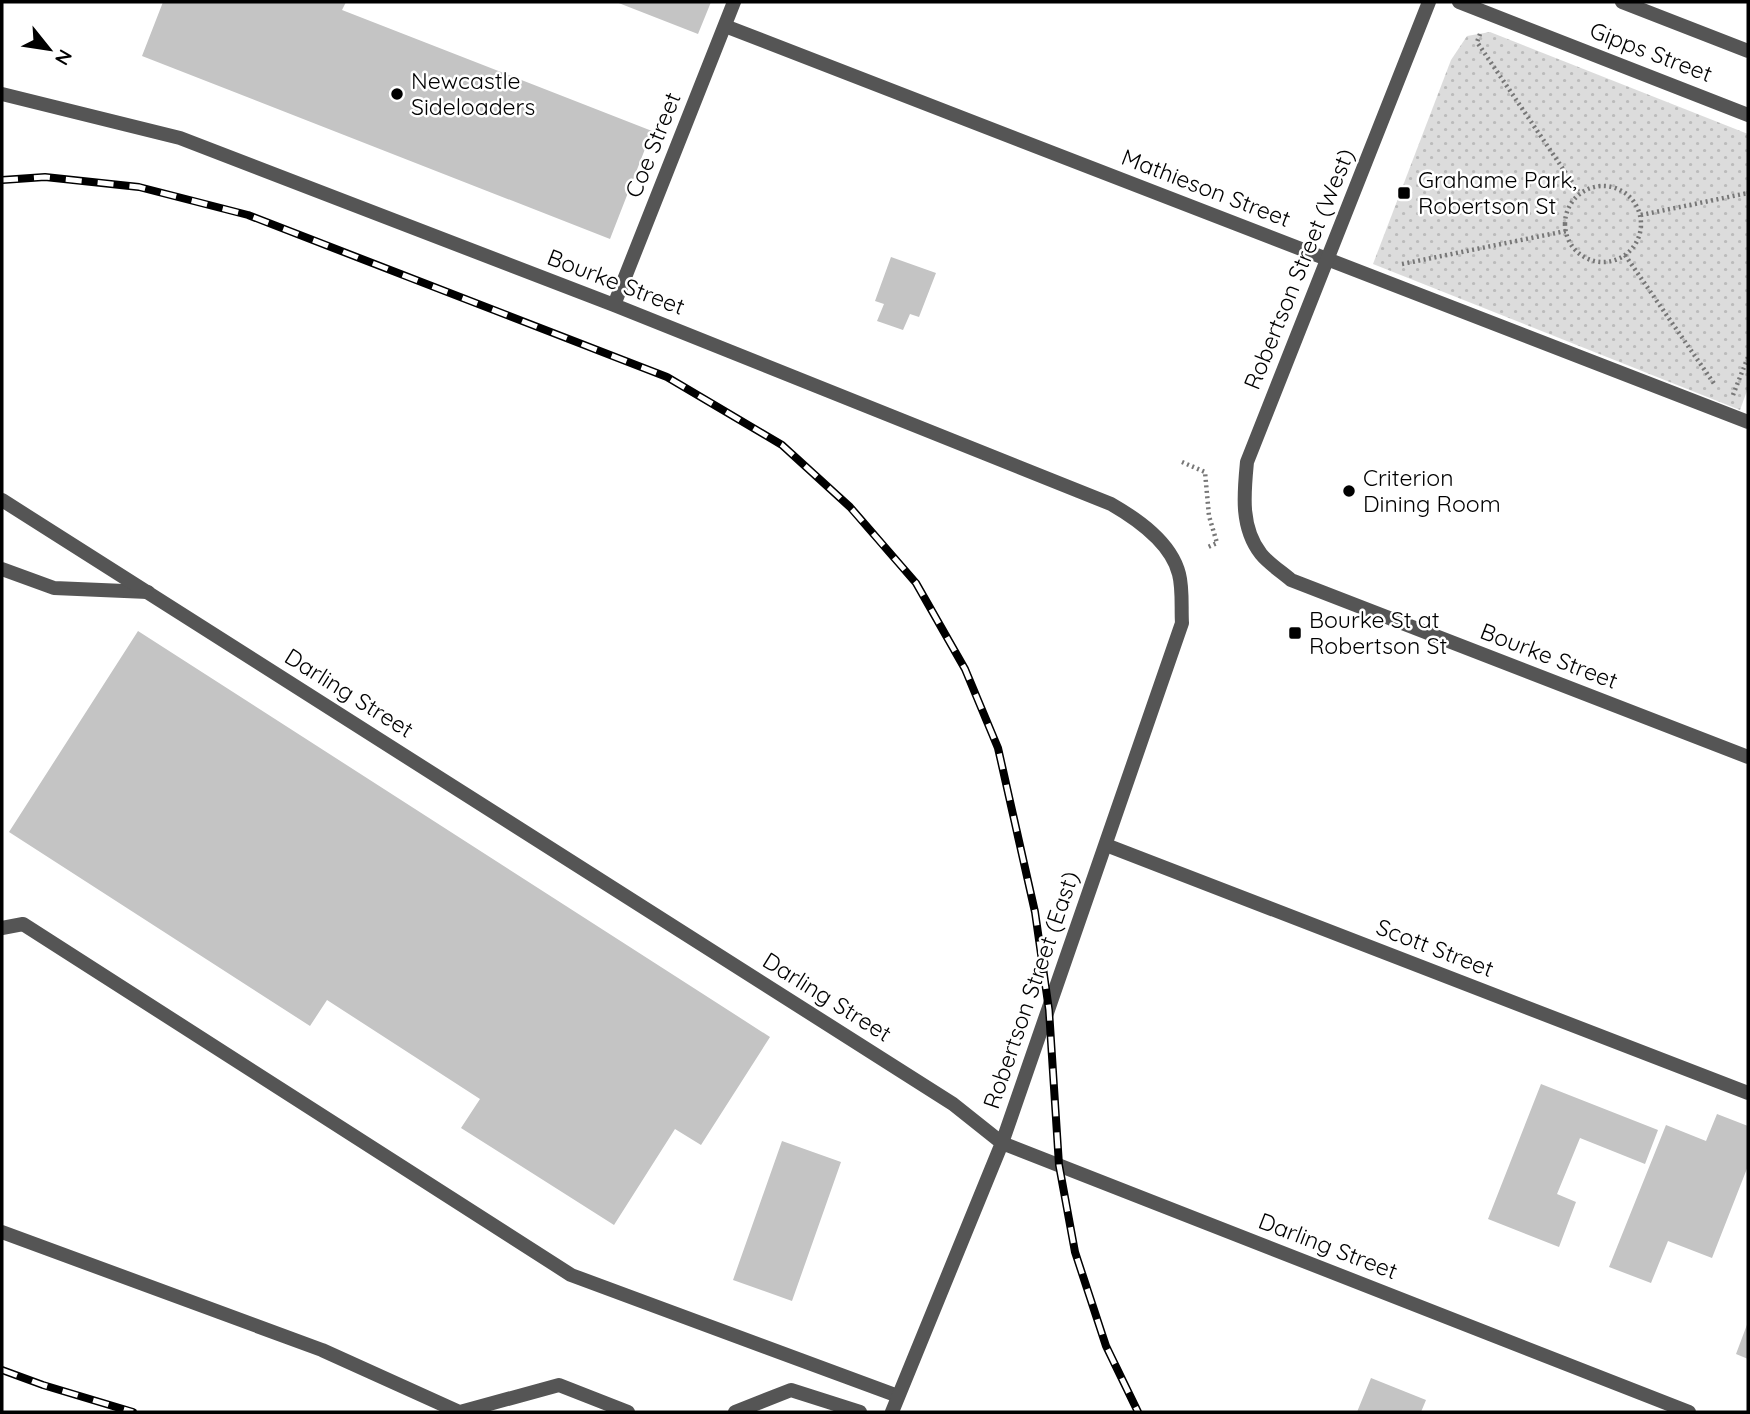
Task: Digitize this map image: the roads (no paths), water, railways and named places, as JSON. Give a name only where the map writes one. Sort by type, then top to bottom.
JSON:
[{"type":"street","name":"Coe Street","points":[[614,305],[734,2]]},
{"type":"street","name":"Robertson Street (West)","points":[[1261,555],[1250,532],[1242,503],[1247,462],[1429,2]]},
{"type":"street","name":"Gipps Street","points":[[1460,2],[1748,115]]},
{"type":"street","name":"Gipps Street","points":[[1622,2],[1748,51]]},
{"type":"street","name":"Mathieson Street","points":[[725,26],[1748,422]]},
{"type":"street","name":"Bourke Street","points":[[2,94],[180,138],[614,305],[1111,504],[1139,520],[1168,552],[1179,574]]},
{"type":"street","name":"Darling Street","points":[[2,500],[953,1104],[1002,1143],[1689,1412]]},
{"type":"street","name":"Bourke Street","points":[[1261,555],[1292,580],[1748,757]]},
{"type":"street","points":[[2,569],[54,588],[148,592]]},
{"type":"street","name":"Robertson Street (East)","points":[[892,1412],[1002,1143],[1182,624],[1179,574]]},
{"type":"street","name":"Scott Street","points":[[1106,845],[1748,1093]]},
{"type":"street","points":[[2,928],[23,924],[571,1275],[898,1396]]},
{"type":"street","points":[[2,1233],[322,1350],[459,1412],[559,1385],[628,1412]]},
{"type":"street","points":[[735,1412],[792,1390],[860,1412]]},
{"type":"railway","points":[[2,180],[45,177],[139,187],[248,215],[667,377],[782,445],[850,507],[916,583],[965,669],[998,748],[1035,912],[1049,1010],[1059,1165],[1075,1252],[1106,1346],[1138,1412]]},
{"type":"railway","points":[[2,1370],[133,1412]]},
{"type":"place","name":"Newcastle Sideloaders","points":[[397,94]]},
{"type":"place","name":"Grahame Park, Robertson St","points":[[1404,193]]},
{"type":"place","name":"Criterion Dining Room","points":[[1349,491]]},
{"type":"place","name":"Bourke St at Robertson St","points":[[1295,633]]}]
